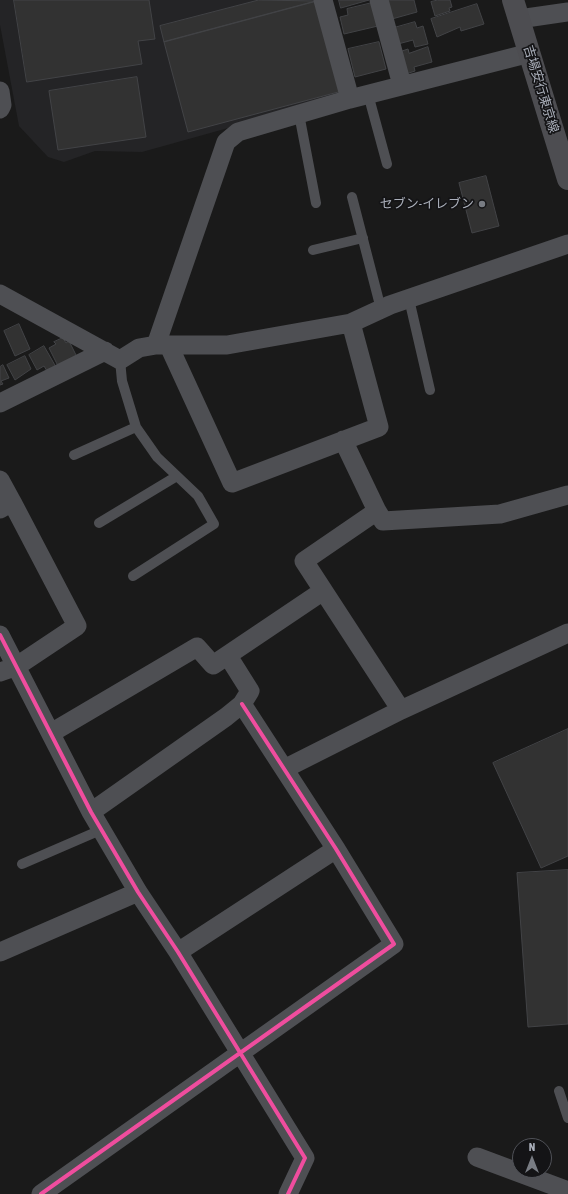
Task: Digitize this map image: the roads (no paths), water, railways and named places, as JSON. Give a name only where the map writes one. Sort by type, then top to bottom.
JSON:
[{"type":"main road","name":"吉場安行東京線","points":[[516,10],[568,179]]},
{"type":"street","points":[[323,0],[350,99]]},
{"type":"street","points":[[379,0],[402,86]]},
{"type":"street","points":[[516,10],[568,12]]},
{"type":"street","points":[[350,323],[379,427],[232,483],[162,346],[226,142],[238,132],[350,99],[530,53]]},
{"type":"street","points":[[0,91],[2,105],[0,109]]},
{"type":"street","points":[[0,403],[113,356],[139,348],[162,346],[226,345],[350,323],[381,309],[568,244]]},
{"type":"street","points":[[5,301],[113,356]]},
{"type":"street","points":[[343,440],[376,511],[384,521],[500,514],[568,495]]},
{"type":"street","points":[[0,480],[6,505],[77,626],[9,669]]},
{"type":"street","points":[[376,511],[304,560],[323,592],[401,710]]},
{"type":"street","points":[[51,733],[198,647],[213,665],[323,592]]},
{"type":"street","points":[[284,769],[401,710],[568,633]]},
{"type":"street","points":[[0,635],[9,669],[51,733],[92,812],[138,892],[178,952],[305,1158],[288,1194]]},
{"type":"street","points":[[92,812],[226,717],[242,704],[250,691],[228,656]]},
{"type":"street","points":[[41,1194],[394,944],[336,849],[242,704]]},
{"type":"street","points":[[178,952],[336,849]]},
{"type":"street","points":[[0,952],[138,892]]},
{"type":"street","points":[[477,1158],[567,1186]]},
{"type":"lane","points":[[368,94],[387,164]]},
{"type":"lane","points":[[299,114],[316,203]]},
{"type":"lane","points":[[352,197],[381,309]]},
{"type":"lane","points":[[313,250],[363,238]]},
{"type":"lane","points":[[409,299],[430,390]]},
{"type":"lane","points":[[113,356],[136,427],[157,457],[198,496],[214,524],[133,576]]},
{"type":"lane","points":[[74,455],[136,427]]},
{"type":"lane","points":[[99,523],[177,476]]},
{"type":"lane","points":[[22,864],[103,829]]},
{"type":"lane","points":[[559,1090],[568,1118]]},
{"type":"place","name":"セブン-イレブン","points":[[482,204]]}]
